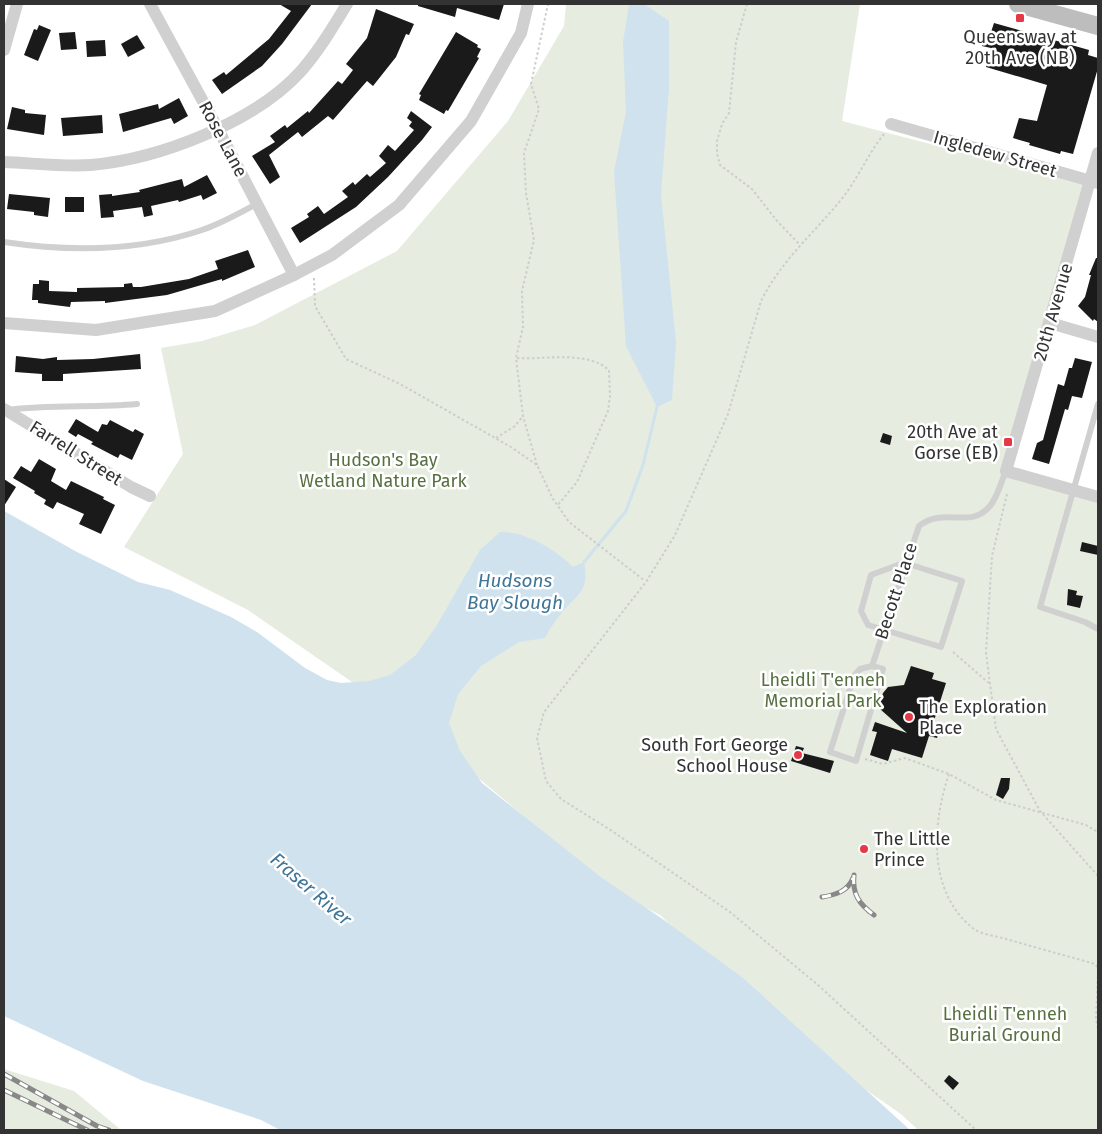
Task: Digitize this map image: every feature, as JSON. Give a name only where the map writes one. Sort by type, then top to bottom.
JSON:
[{"type":"main road","points":[[1018,4],[1098,26]]},
{"type":"street","points":[[4,50],[17,4]]},
{"type":"street","name":"Rose Lane","points":[[150,4],[258,204],[294,275]]},
{"type":"street","points":[[4,162],[90,165],[127,160],[168,149],[218,129],[271,97],[301,71],[323,43],[347,4]]},
{"type":"street","points":[[4,323],[96,330],[206,313],[215,311],[294,275],[332,255],[399,205],[471,122],[521,33],[528,4]]},
{"type":"street","name":"Ingledew Street","points":[[892,124],[1094,182]]},
{"type":"street","name":"20th Avenue","points":[[1006,471],[1094,182],[1098,153]]},
{"type":"street","points":[[1050,323],[1098,337]]},
{"type":"street","name":"Farrell Street","points":[[5,409],[131,487],[150,496]]},
{"type":"street","points":[[1006,471],[1098,497]]},
{"type":"lane","points":[[4,242],[71,249],[146,245],[204,230],[258,204]]},
{"type":"lane","points":[[5,409],[39,406],[96,407],[136,404]]},
{"type":"lane","points":[[1098,404],[1097,415],[1073,490],[1040,607],[1085,622],[1098,629]]},
{"type":"lane","name":"Becott Place","points":[[872,666],[919,526],[935,516],[973,517],[983,513],[997,494],[1006,471]]},
{"type":"lane","points":[[906,562],[962,581],[941,647],[868,625],[861,611],[872,575],[906,562]]},
{"type":"lane","points":[[872,666],[883,669],[856,761],[830,752],[854,676],[860,669],[872,666]]},
{"type":"path","points":[[548,4],[531,84],[539,109],[524,153],[526,193],[534,240],[522,291],[523,327],[516,358],[523,416],[536,465],[558,506],[569,522],[646,582]]},
{"type":"path","points":[[747,4],[736,42],[730,113],[722,124],[717,141],[717,153],[720,165],[752,189],[777,221],[800,245]]},
{"type":"path","points":[[892,124],[839,202],[800,245],[769,285],[761,301],[737,390],[725,423],[675,535],[646,582],[544,712],[537,738],[546,781],[561,799],[612,831],[730,912],[776,949],[890,1049],[976,1130]]},
{"type":"path","points":[[310,267],[314,274],[315,306],[346,359],[400,384],[495,438],[536,465]]},
{"type":"path","points":[[516,358],[586,359],[599,362],[609,370],[610,396],[608,411],[577,482],[558,506]]},
{"type":"path","points":[[495,438],[515,426],[523,416]]},
{"type":"path","points":[[1008,492],[992,556],[986,653],[996,729],[1040,811],[1098,876]]},
{"type":"path","points":[[953,652],[990,684]]},
{"type":"path","points":[[865,759],[883,764],[905,758],[949,774],[996,800],[1086,825],[1098,832]]},
{"type":"path","points":[[949,774],[942,794],[937,835],[939,871],[951,905],[975,930],[1095,964],[1098,970],[1096,1019],[1098,1030]]},
{"type":"green space","name":"Lheidli T'enneh Memorial Park","points":[[566,4],[860,4],[842,121],[1092,186],[1010,477],[1098,501],[1098,1130],[918,1130],[901,1114],[798,1043],[660,915],[613,891],[420,729],[248,610],[124,547],[183,454],[161,348],[202,341],[255,325],[397,251],[508,121],[564,26]]},
{"type":"green space","points":[[4,1069],[74,1091],[121,1130],[4,1130]]},
{"type":"water","points":[[644,4],[669,21],[669,88],[661,195],[676,342],[672,400],[657,407],[626,346],[614,172],[626,112],[623,42],[629,5]]},
{"type":"water","name":"Fraser River","points":[[4,511],[77,552],[138,582],[170,590],[231,617],[257,632],[305,668],[327,680],[341,683],[369,681],[390,675],[416,655],[437,625],[480,550],[500,532],[530,538],[558,554],[573,567],[584,562],[585,580],[583,587],[556,620],[545,638],[519,642],[481,666],[458,694],[449,723],[460,751],[482,783],[602,878],[664,920],[743,978],[910,1130],[280,1130],[261,1120],[143,1081],[4,1016]]},
{"type":"building","points":[[279,4],[312,4],[282,44],[262,66],[222,94],[212,80],[224,72],[226,75],[269,39],[291,11]]},
{"type":"building","points":[[418,4],[504,4],[499,20],[457,8],[455,17],[418,6]]},
{"type":"building","points":[[376,9],[414,24],[409,35],[406,34],[396,57],[373,86],[367,81],[333,120],[328,116],[302,137],[298,132],[269,155],[280,177],[270,184],[252,156],[275,142],[270,136],[285,125],[287,128],[308,111],[309,113],[338,81],[342,84],[353,70],[346,64],[367,38]]},
{"type":"building","points":[[994,23],[1089,50],[1088,55],[1098,58],[1098,68],[1073,154],[1061,151],[1060,154],[1013,138],[1019,118],[1037,121],[1047,85],[986,67],[991,48],[982,46],[984,37],[989,38]]},
{"type":"building","points":[[39,25],[51,30],[38,61],[24,55],[34,29],[37,30]]},
{"type":"building","points":[[75,32],[77,49],[61,50],[59,33]]},
{"type":"building","points":[[456,32],[478,45],[477,47],[481,49],[477,57],[479,58],[448,111],[446,110],[444,114],[419,100],[421,95],[419,94]]},
{"type":"building","points":[[137,35],[145,48],[128,57],[121,44]]},
{"type":"building","points":[[105,40],[106,56],[87,57],[86,41]]},
{"type":"building","points":[[179,98],[188,116],[174,124],[171,118],[123,132],[119,114],[158,104],[159,109]]},
{"type":"building","points":[[12,107],[25,110],[25,113],[46,115],[44,135],[7,129]]},
{"type":"building","points":[[411,111],[432,127],[422,140],[388,177],[356,207],[300,243],[291,228],[309,217],[307,214],[318,206],[324,214],[348,197],[342,191],[353,182],[355,185],[367,174],[370,177],[386,163],[379,156],[388,145],[395,151],[414,130],[409,126],[412,122],[407,118]]},
{"type":"building","points":[[102,115],[103,133],[63,136],[61,118]]},
{"type":"building","points":[[207,175],[217,193],[203,200],[201,195],[179,202],[178,200],[151,206],[153,215],[144,217],[142,207],[113,211],[114,217],[101,218],[99,195],[112,194],[112,196],[140,192],[139,190],[182,179],[184,187]]},
{"type":"building","points":[[9,194],[50,198],[48,217],[34,215],[34,212],[7,209]]},
{"type":"building","points":[[65,197],[84,197],[84,212],[65,212]]},
{"type":"building","points":[[248,250],[255,267],[222,281],[222,279],[167,295],[105,303],[105,301],[71,302],[70,307],[38,303],[38,300],[32,300],[33,284],[39,284],[39,280],[49,281],[49,291],[77,292],[77,288],[124,287],[124,284],[132,283],[133,287],[141,287],[189,279],[218,269],[215,261]]},
{"type":"building","points":[[1096,258],[1098,258],[1098,322],[1094,319],[1093,321],[1078,306],[1085,297],[1091,275],[1089,275]]},
{"type":"building","points":[[140,354],[141,369],[63,374],[63,381],[42,381],[42,374],[15,372],[16,356],[43,359],[57,357],[57,360],[93,359]]},
{"type":"building","points":[[1075,358],[1092,362],[1082,398],[1072,396],[1068,410],[1065,409],[1049,464],[1032,459],[1037,443],[1043,440],[1058,384],[1064,386],[1069,368],[1072,368]]},
{"type":"building","points":[[76,419],[98,432],[102,424],[107,425],[110,420],[133,432],[135,429],[144,434],[132,460],[120,454],[118,458],[91,444],[93,442],[78,434],[76,437],[68,432]]},
{"type":"building","points":[[883,433],[892,436],[890,445],[880,442]]},
{"type":"building","points":[[39,459],[56,469],[51,481],[66,490],[71,481],[104,497],[103,499],[115,505],[101,534],[79,524],[84,514],[57,502],[53,509],[44,504],[46,500],[34,493],[35,491],[13,478],[21,466],[31,472]]},
{"type":"building","points":[[4,479],[16,487],[4,506]]},
{"type":"building","points":[[1082,542],[1098,546],[1098,555],[1080,551]]},
{"type":"building","points":[[1068,589],[1077,591],[1076,595],[1083,596],[1080,608],[1067,605]]},
{"type":"building","name":"The Exploration Place","points":[[911,666],[934,673],[932,679],[946,683],[933,724],[941,727],[937,738],[929,736],[922,758],[892,749],[888,761],[870,755],[877,732],[872,731],[875,722],[907,733],[880,709],[880,703],[883,693],[888,687],[904,685]]},
{"type":"building","points":[[796,746],[804,748],[802,753],[834,761],[830,773],[791,761]]},
{"type":"building","points":[[1001,778],[1010,778],[1009,789],[1003,799],[996,795]]},
{"type":"building","points":[[949,1075],[959,1083],[953,1090],[944,1081]]},
{"type":"waterway","name":"Hudsons Bay Slough","points":[[584,562],[626,511],[643,465],[657,407]]},
{"type":"railway","points":[[854,875],[855,893],[864,907],[874,915]]},
{"type":"railway","points":[[822,897],[841,892],[853,878]]},
{"type":"railway","points":[[4,1074],[97,1126],[109,1130]]},
{"type":"railway","points":[[4,1090],[87,1130]]},
{"type":"place","name":"Queensway at 20th Ave (NB)","points":[[1020,18]]},
{"type":"place","name":"20th Ave at Gorse (EB)","points":[[1008,442]]},
{"type":"place","name":"The Exploration Place","points":[[909,717]]},
{"type":"place","name":"South Fort George School House","points":[[798,755]]},
{"type":"place","name":"The Little Prince","points":[[864,849]]},
{"type":"park label","name":"Hudson's Bay Wetland Nature Park","points":[[383,470]]},
{"type":"park label","name":"Lheidli T'enneh Burial Ground","points":[[1005,1024]]}]
